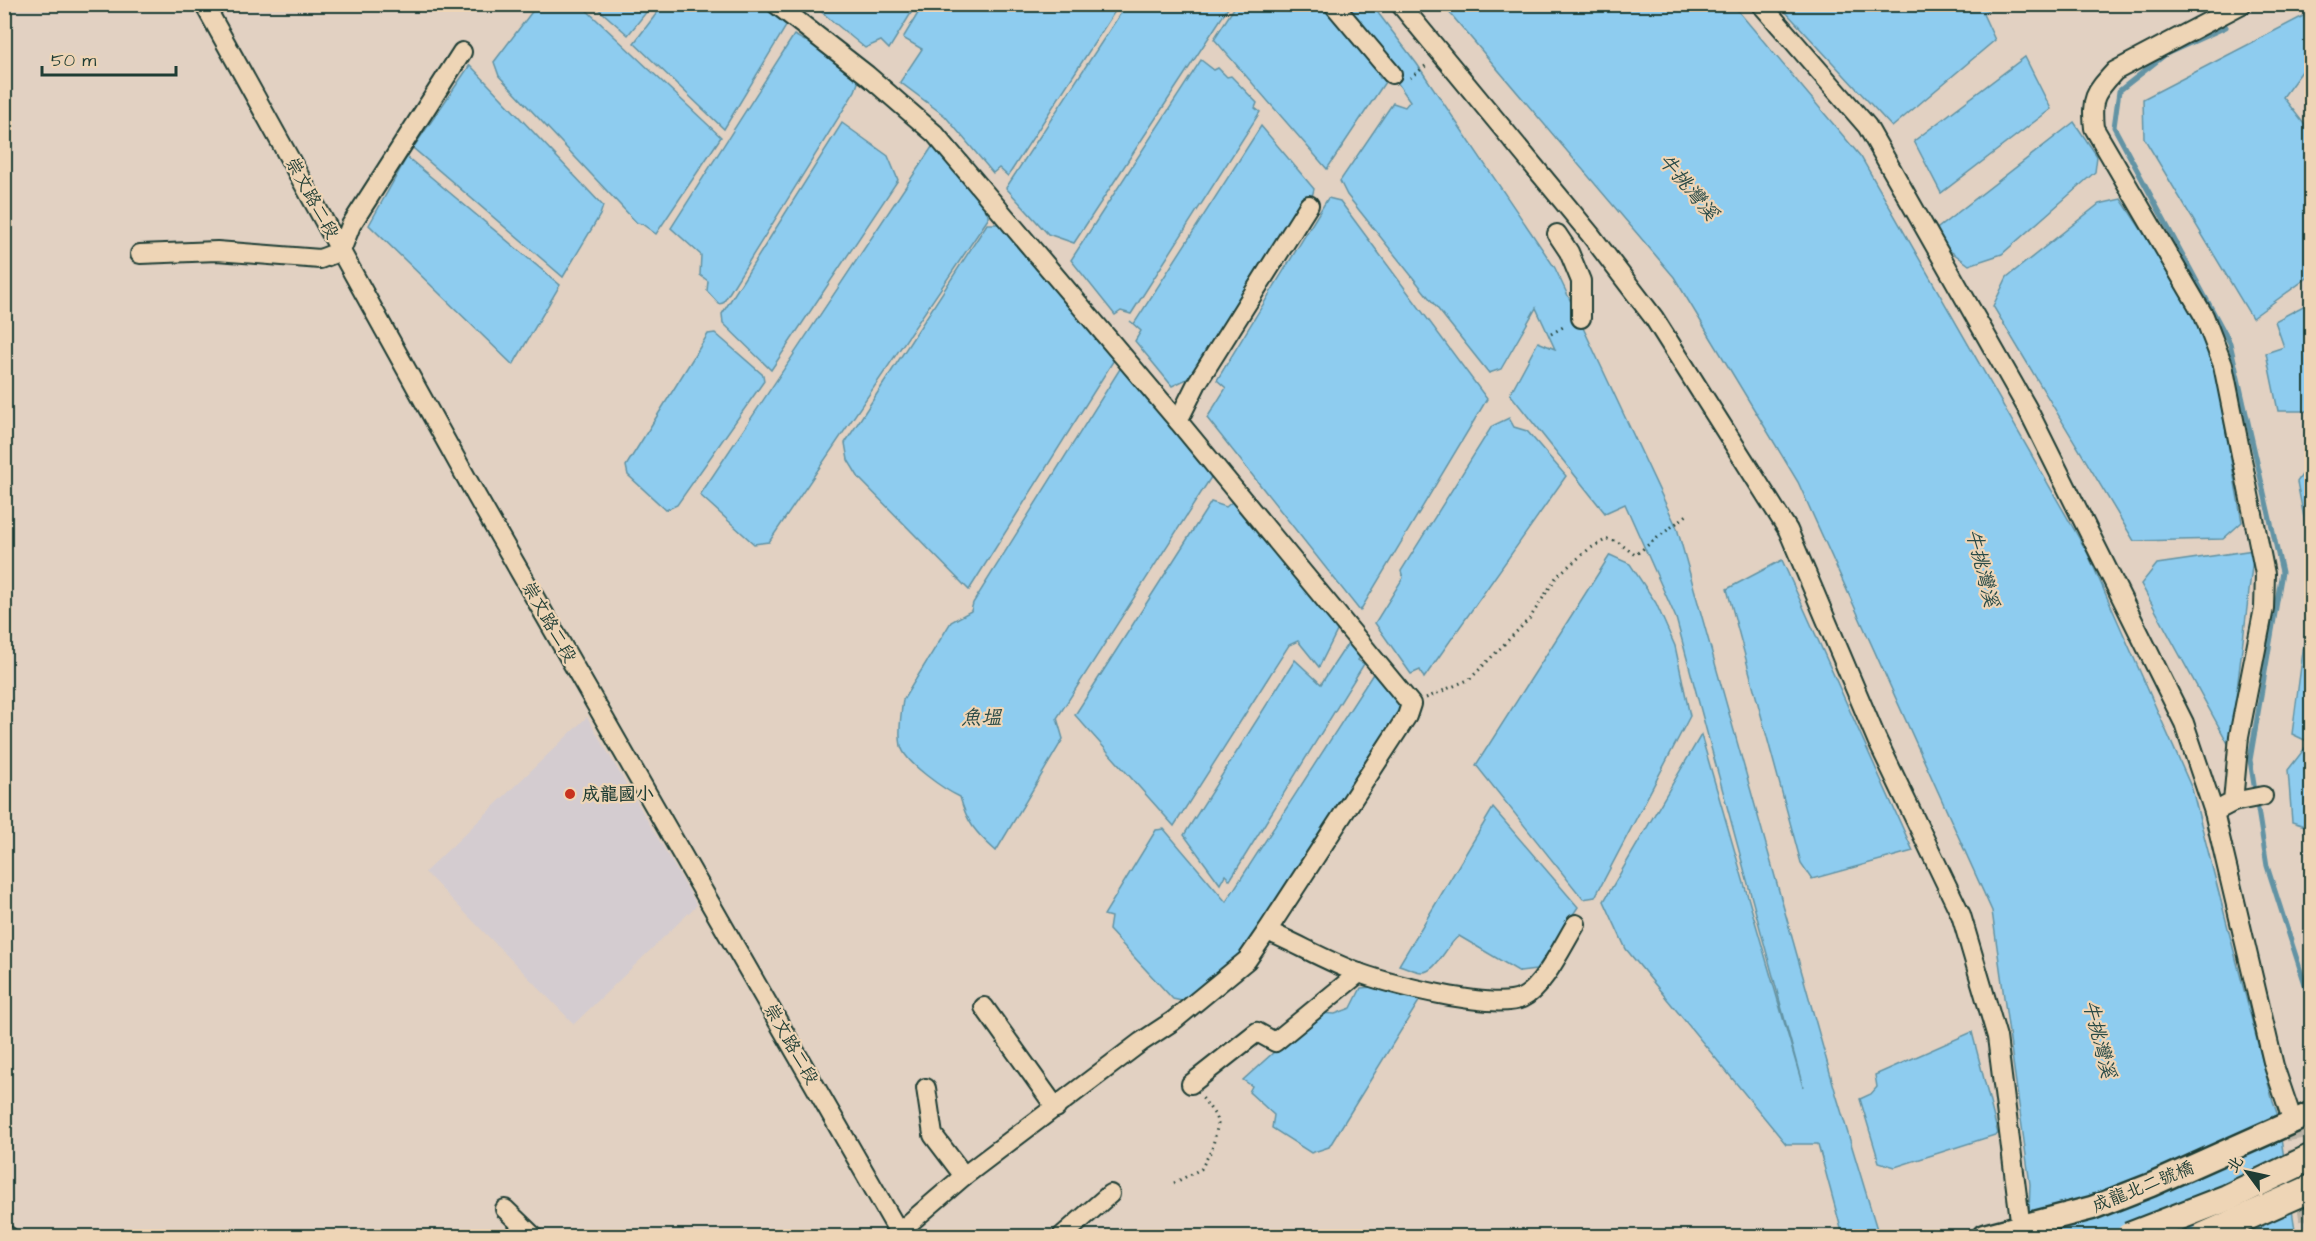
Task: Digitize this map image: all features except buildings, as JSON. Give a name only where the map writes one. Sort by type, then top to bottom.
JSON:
[{"type":"highway","points":[[2129,1236],[2227,1198],[2312,1157]]},
{"type":"highway","points":[[2204,1236],[2238,1223],[2312,1188]]},
{"type":"main road","name":"成龍北二號橋","points":[[1984,1236],[2092,1208],[2151,1185],[2302,1117]]},
{"type":"street","name":"崇文路二段","points":[[204,4],[477,497],[900,1234]]},
{"type":"street","points":[[776,4],[867,75],[935,134],[1178,421],[1411,704],[1407,716],[1247,960],[1173,1021],[1141,1042],[964,1176],[900,1234]]},
{"type":"street","points":[[1333,4],[1401,76]]},
{"type":"street","points":[[1400,4],[1590,234],[1654,318],[1788,530],[1877,740],[1961,915],[1997,1037],[2021,1227]]},
{"type":"street","points":[[1761,4],[1867,126],[2021,398],[2184,723],[2214,812],[2274,1066],[2302,1117]]},
{"type":"street","points":[[2233,802],[2239,736],[2264,608],[2265,574],[2225,376],[2204,316],[2094,128],[2092,105],[2099,88],[2115,71],[2242,4]]},
{"type":"street","points":[[140,254],[217,251],[320,259],[341,250],[351,225],[462,52]]},
{"type":"street","points":[[1178,421],[1197,383],[1309,205]]},
{"type":"street","points":[[1557,234],[1569,252],[1581,281],[1581,318]]},
{"type":"street","points":[[1569,252],[1590,234]]},
{"type":"street","points":[[2214,812],[2233,802],[2263,796]]},
{"type":"street","points":[[1267,930],[1359,973],[1430,991],[1491,1002],[1521,998],[1537,986],[1576,924]]},
{"type":"street","points":[[1191,1084],[1257,1032],[1275,1042],[1359,973]]},
{"type":"street","points":[[984,1007],[1056,1108]]},
{"type":"street","points":[[926,1088],[933,1135],[964,1176]]},
{"type":"street","points":[[1062,1236],[1110,1194]]},
{"type":"street","points":[[505,1209],[533,1236]]},
{"type":"path","points":[[1401,76],[1442,54]]},
{"type":"path","points":[[1411,704],[1470,679],[1530,618],[1557,576],[1589,549],[1607,539],[1618,542],[1635,555],[1687,515]]},
{"type":"path","points":[[1174,1183],[1201,1169],[1212,1149],[1218,1124],[1215,1115],[1191,1084]]},
{"type":"shaded area","name":"成龍國小","points":[[587,717],[697,905],[574,1024],[425,872]]},
{"type":"water","points":[[1788,4],[1994,5],[1983,14],[1995,40],[1892,127],[1783,9]]},
{"type":"water","points":[[537,5],[581,5],[721,137],[656,234],[637,223],[499,76],[494,62]]},
{"type":"water","points":[[594,5],[652,5],[628,35]]},
{"type":"water","points":[[663,5],[765,5],[788,23],[724,129],[634,43]]},
{"type":"water","points":[[813,5],[916,5],[889,49],[881,41],[865,48]]},
{"type":"water","points":[[923,5],[1119,5],[1008,176],[999,168],[993,173],[945,116],[900,82],[922,49],[903,38]]},
{"type":"water","points":[[1126,5],[1230,5],[1074,243],[1048,234],[1006,188]]},
{"type":"water","points":[[1236,5],[1331,5],[1380,62],[1375,69],[1380,78],[1387,79],[1327,169],[1214,39]]},
{"type":"water","points":[[1344,5],[1372,5],[1417,64],[1555,268],[1677,528],[1836,1094],[1879,1236],[1843,1236],[1818,1144],[1786,1144],[1626,949],[1604,901],[1701,735],[1803,1087],[1676,618],[1625,504],[1605,513],[1510,394],[1538,342],[1555,349],[1536,308],[1501,369],[1489,373],[1347,195],[1340,181],[1393,103],[1405,107],[1410,101]]},
{"type":"water","name":"牛挑灣溪","points":[[1443,5],[1733,5],[1861,157],[2087,552],[2192,789],[2277,1113],[2296,1236],[2033,1236],[2029,1214],[2030,1184],[1992,911],[1798,482],[1674,277]]},
{"type":"water","points":[[2311,12],[2311,59],[2283,97],[2311,133],[2311,275],[2252,318],[2144,138],[2143,99]]},
{"type":"water","points":[[794,35],[805,41],[807,35],[859,80],[855,91],[723,303],[719,304],[707,291],[708,281],[700,275],[701,255],[671,228]]},
{"type":"water","points":[[2025,57],[2051,109],[1941,193],[1914,141]]},
{"type":"water","points":[[1201,60],[1214,70],[1218,68],[1227,77],[1231,76],[1257,103],[1255,108],[1260,112],[1131,314],[1121,311],[1115,315],[1071,260]]},
{"type":"water","points":[[470,65],[603,206],[600,215],[563,277],[413,148]]},
{"type":"water","points":[[2074,122],[2097,156],[2095,172],[2002,254],[1969,265],[1929,235]]},
{"type":"water","points":[[842,123],[888,156],[898,180],[771,370],[723,323],[722,314]]},
{"type":"water","points":[[1261,126],[1314,189],[1312,197],[1202,372],[1172,386],[1135,341],[1141,331],[1130,321],[1134,324]]},
{"type":"water","points":[[934,144],[987,200],[984,209],[988,213],[988,219],[769,542],[754,544],[700,495]]},
{"type":"water","points":[[407,157],[560,285],[513,365],[369,225]]},
{"type":"water","points":[[1328,198],[1340,201],[1487,399],[1360,611],[1207,418],[1226,388],[1217,380]]},
{"type":"water","points":[[2121,199],[2208,331],[2242,522],[2223,539],[2134,541],[1993,306],[2007,277],[2099,204]]},
{"type":"water","points":[[987,224],[1006,224],[1117,355],[969,590],[859,478],[848,460],[845,443]]},
{"type":"water","points":[[2311,302],[2311,419],[2308,411],[2278,411],[2266,353],[2284,347],[2275,321]]},
{"type":"water","points":[[715,333],[763,375],[764,381],[677,505],[666,510],[628,475],[626,466],[708,334]]},
{"type":"water","name":"魚塭","points":[[1123,364],[1215,471],[1057,718],[1063,739],[996,851],[973,827],[960,797],[917,768],[904,753],[900,735],[903,700],[951,622],[971,611],[973,603]]},
{"type":"water","points":[[1509,418],[1514,427],[1527,431],[1566,476],[1424,678],[1420,670],[1411,674],[1375,623],[1403,578],[1401,571],[1492,426]]},
{"type":"water","points":[[2311,462],[2311,525],[2306,528],[2297,482]]},
{"type":"water","points":[[1239,496],[1342,621],[1319,667],[1298,641],[1289,645],[1174,826],[1075,715],[1211,502],[1226,507]]},
{"type":"water","points":[[2254,550],[2230,747],[2141,584],[2157,564]]},
{"type":"water","points":[[1610,555],[1630,564],[1656,603],[1675,646],[1690,716],[1595,897],[1583,899],[1476,765]]},
{"type":"water","points":[[1782,560],[1913,851],[1812,879],[1801,863],[1727,589]]},
{"type":"water","points":[[2311,591],[2311,743],[2292,734]]},
{"type":"water","points":[[1352,637],[1366,650],[1358,660],[1364,664],[1230,880],[1225,875],[1220,884],[1184,835],[1295,660],[1321,684]]},
{"type":"water","points":[[1378,666],[1411,702],[1251,948],[1186,1002],[1173,999],[1109,930],[1111,917],[1104,915],[1156,830],[1164,829],[1226,902]]},
{"type":"water","points":[[2311,745],[2311,828],[2292,822],[2288,770],[2305,748]]},
{"type":"water","points":[[1493,808],[1578,907],[1536,970],[1520,972],[1459,936],[1437,963],[1427,971],[1416,971],[1399,965]]},
{"type":"water","points":[[1379,981],[1421,998],[1329,1147],[1311,1153],[1272,1128],[1274,1115],[1249,1092],[1252,1086],[1243,1080],[1317,1013],[1335,1014],[1351,1008],[1361,988],[1372,987]]},
{"type":"water","points":[[1972,1032],[1998,1134],[1895,1167],[1879,1162],[1860,1099],[1871,1094],[1877,1087],[1875,1075]]},
{"type":"waterway","points":[[2205,4],[2226,27],[2166,54],[2119,91],[2114,127],[2230,343],[2282,572],[2250,760],[2267,866],[2312,1006]]},
{"type":"tunnel","points":[[2293,1122],[2311,1236]]},
{"type":"place","name":"成龍國小","points":[[570,794]]}]
